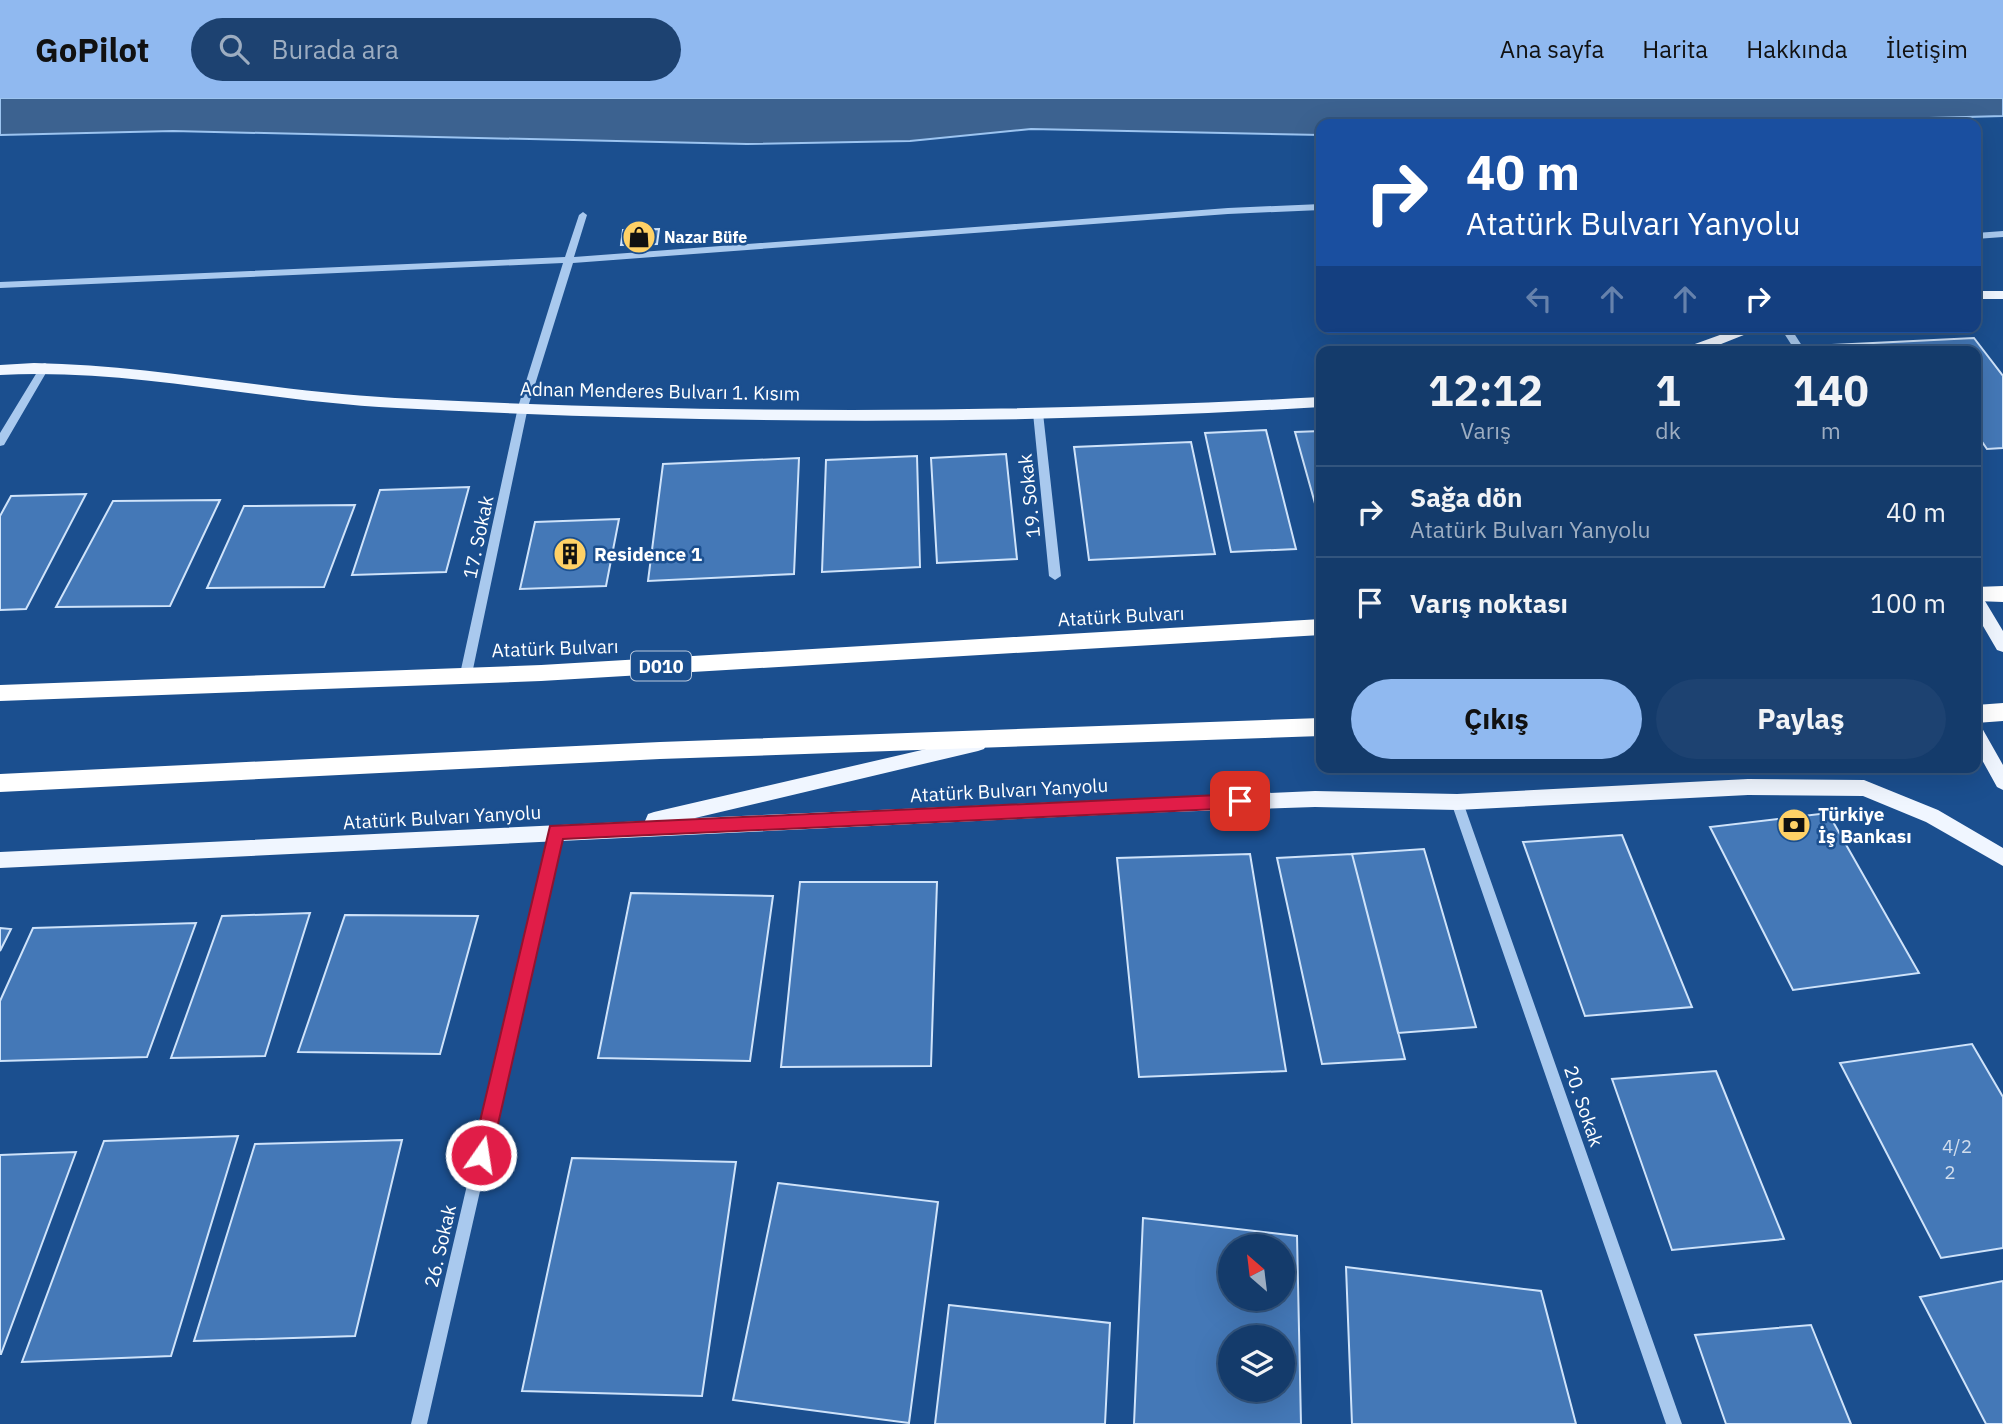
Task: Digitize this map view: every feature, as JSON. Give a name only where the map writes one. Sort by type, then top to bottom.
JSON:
[{"type":"highway","points":[[1981,594],[2003,594]]},
{"type":"highway","name":"Atatürk Bulvarı","points":[[0,693],[541,673],[1316,627]]},
{"type":"highway","points":[[1981,714],[2003,712]]},
{"type":"highway","points":[[0,783],[523,755],[1013,735],[1316,727]]},
{"type":"main road","points":[[1981,295],[2003,295]]},
{"type":"main road","points":[[1703,346],[1740,333]]},
{"type":"main road","name":"Adnan Menderes Bulvarı 1. Kısım","points":[[0,370],[45,366],[84,367],[272,392],[380,402],[671,415],[1195,410],[1316,402]]},
{"type":"main road","points":[[1981,608],[2003,645]]},
{"type":"main road","points":[[613,830],[1013,735]]},
{"type":"main road","points":[[1981,742],[2003,782]]},
{"type":"main road","name":"Atatürk Bulvarı Yanyolu","points":[[0,860],[556,831],[1315,799],[1457,802],[1748,787],[1864,788],[1932,816],[2003,858]]},
{"type":"street","points":[[0,285],[568,260],[1316,206]]},
{"type":"street","name":"17. Sokak","points":[[466,674],[523,407],[583,215]]},
{"type":"street","points":[[1981,236],[2003,234]]},
{"type":"street","points":[[0,442],[45,366]]},
{"type":"street","name":"19. Sokak","points":[[1038,413],[1055,576]]},
{"type":"street","name":"20. Sokak","points":[[1457,802],[1674,1424]]},
{"type":"street","name":"26. Sokak","points":[[419,1424],[556,831]]},
{"type":"water","points":[[0,98],[2003,98],[2003,116],[1892,119],[1316,119],[1316,135],[1031,129],[910,141],[747,144],[173,131],[0,135]]},
{"type":"building","points":[[659,229],[657,244],[621,245],[623,230]]},
{"type":"building","points":[[1974,338],[1980,346],[1813,346]]},
{"type":"building","points":[[1981,347],[2003,376],[2003,448],[1987,449],[1981,440]]},
{"type":"building","points":[[1266,430],[1296,549],[1231,552],[1205,433]]},
{"type":"building","points":[[1316,431],[1316,507],[1295,432]]},
{"type":"building","points":[[1191,442],[1215,554],[1089,560],[1074,447]]},
{"type":"building","points":[[1006,454],[1017,559],[937,563],[931,458]]},
{"type":"building","points":[[917,456],[920,567],[822,572],[826,460]]},
{"type":"building","points":[[799,458],[794,574],[648,581],[663,464]]},
{"type":"building","points":[[469,487],[446,572],[352,575],[380,490]]},
{"type":"building","points":[[86,494],[26,609],[0,610],[0,516],[11,496]]},
{"type":"building","points":[[220,500],[170,606],[56,607],[113,501]]},
{"type":"building","points":[[355,505],[324,587],[207,588],[244,506]]},
{"type":"building","name":"Residence 1","points":[[619,519],[606,586],[520,589],[535,522]]},
{"type":"building","points":[[1828,813],[1919,973],[1793,990],[1710,827]]},
{"type":"building","points":[[1622,835],[1692,1007],[1585,1016],[1523,842]]},
{"type":"building","points":[[1424,849],[1476,1027],[1398,1033],[1352,854]]},
{"type":"building","points":[[1250,854],[1286,1071],[1139,1077],[1117,858]]},
{"type":"building","points":[[1352,854],[1405,1059],[1322,1064],[1277,858]]},
{"type":"building","points":[[800,882],[937,882],[931,1066],[781,1067]]},
{"type":"building","points":[[631,893],[773,896],[750,1061],[598,1058]]},
{"type":"building","points":[[310,913],[265,1056],[171,1058],[222,916]]},
{"type":"building","points":[[345,915],[478,916],[440,1054],[298,1052]]},
{"type":"building","points":[[196,923],[147,1057],[0,1061],[0,1001],[33,928]]},
{"type":"building","points":[[0,928],[11,929],[0,951]]},
{"type":"building","points":[[1972,1044],[2003,1097],[2003,1248],[1941,1258],[1840,1063]]},
{"type":"building","points":[[1716,1071],[1784,1239],[1672,1250],[1612,1079]]},
{"type":"building","points":[[238,1136],[171,1356],[22,1362],[104,1141]]},
{"type":"building","points":[[402,1140],[355,1336],[194,1341],[255,1144]]},
{"type":"building","points":[[76,1152],[1,1354],[0,1354],[0,1155]]},
{"type":"building","points":[[572,1158],[736,1162],[702,1396],[522,1391]]},
{"type":"building","points":[[778,1183],[938,1202],[909,1423],[733,1400]]},
{"type":"building","points":[[1143,1218],[1280,1234],[1218,1234],[1218,1311],[1295,1311],[1297,1236],[1301,1424],[1134,1424]]},
{"type":"building","points":[[1346,1267],[1541,1291],[1576,1424],[1352,1424]]},
{"type":"building","points":[[2003,1281],[2003,1424],[1986,1424],[1920,1297]]},
{"type":"building","points":[[949,1305],[1110,1323],[1105,1424],[935,1424]]},
{"type":"building","points":[[1811,1325],[1851,1424],[1726,1424],[1695,1335]]},
{"type":"place","name":"Nazar Büfe","points":[[639,237]]},
{"type":"place","name":"Residence 1","points":[[570,554]]},
{"type":"place","name":"Türkiye İş Bankası","points":[[1794,825]]},
{"type":"route","points":[[481,1155],[556,831],[832,821],[1240,801]]}]
